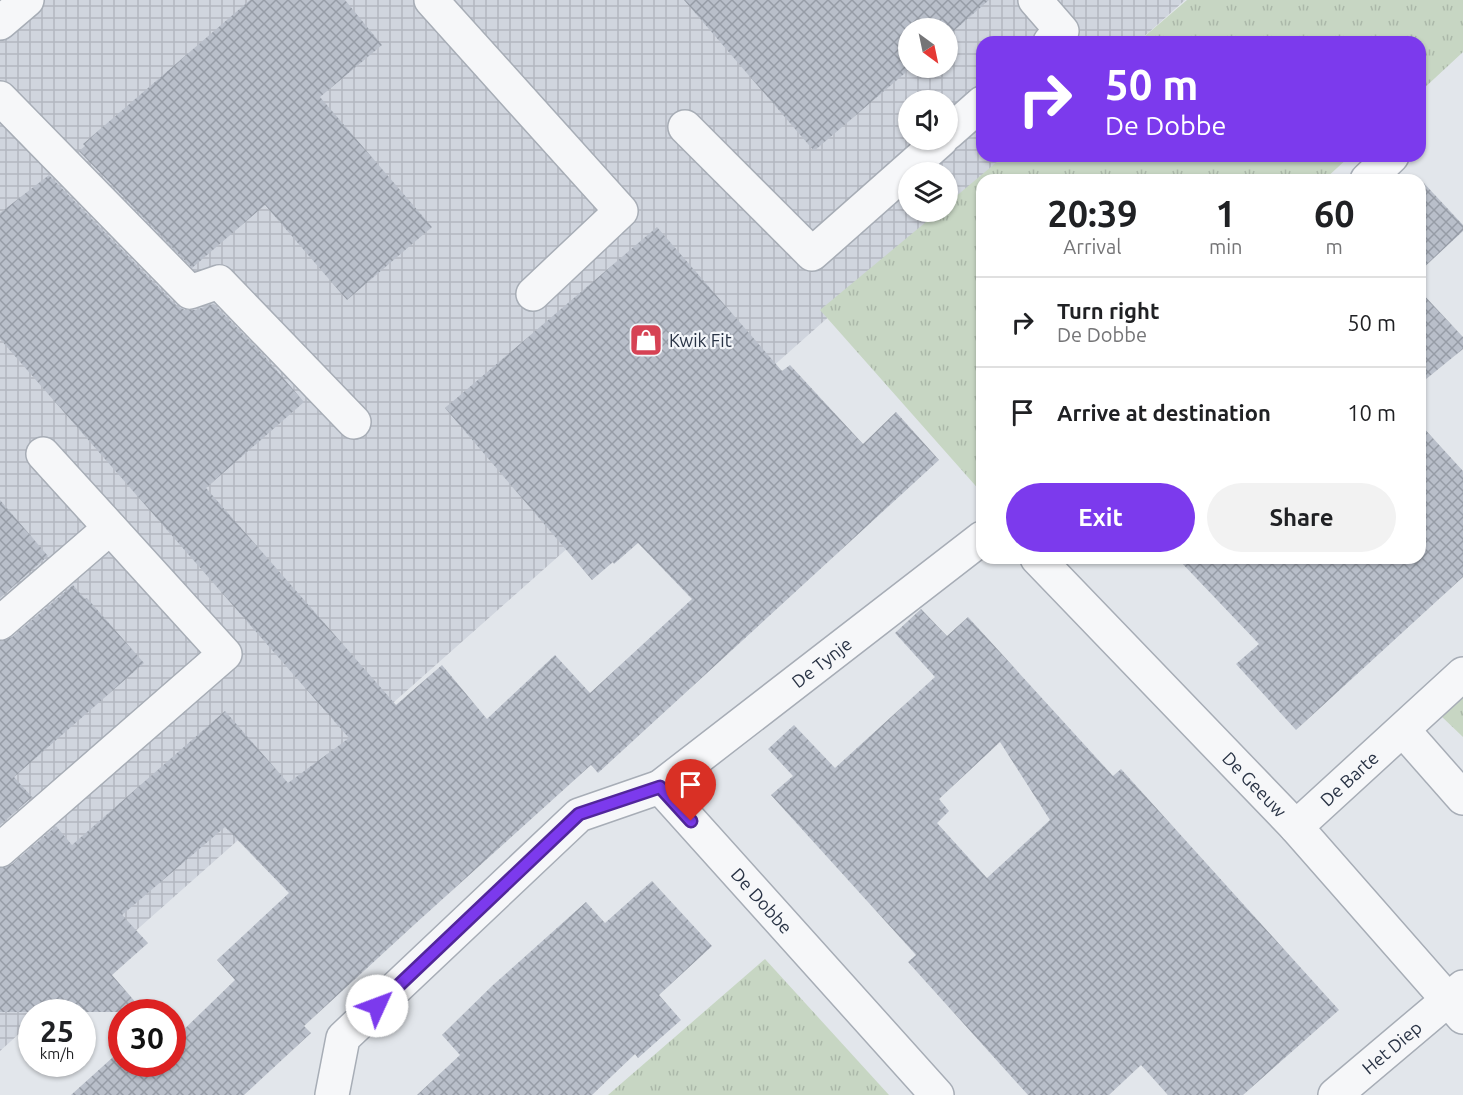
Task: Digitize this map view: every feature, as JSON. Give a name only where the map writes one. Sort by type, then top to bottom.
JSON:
[{"type":"street","points":[[0,23],[27,0]]},
{"type":"street","points":[[431,0],[621,211],[533,294]]},
{"type":"street","points":[[1035,0],[1062,32],[1057,36]]},
{"type":"street","points":[[0,98],[190,292],[219,282],[354,423]]},
{"type":"street","points":[[958,124],[976,108]]},
{"type":"street","points":[[686,127],[812,254],[930,150]]},
{"type":"street","points":[[1373,174],[1386,162]]},
{"type":"street","points":[[0,850],[225,654],[43,454]]},
{"type":"street","points":[[0,623],[110,528]]},
{"type":"street","name":"De Tynje","points":[[660,787],[976,543]]},
{"type":"street","name":"De Geeuw","points":[[1043,564],[1296,827],[1458,1001]]},
{"type":"street","name":"De Barte","points":[[1296,827],[1463,674]]},
{"type":"street","points":[[1403,730],[1463,798]]},
{"type":"street","points":[[332,1095],[343,1038],[579,814],[660,787]]},
{"type":"street","name":"De Dobbe","points":[[660,787],[937,1095]]},
{"type":"street","name":"Het Diep","points":[[1335,1095],[1458,1001]]},
{"type":"shaded area","points":[[0,0],[1185,0],[1145,36],[976,36],[976,162],[1002,162],[989,174],[976,174],[976,185],[958,201],[958,162],[898,162],[898,222],[936,222],[59,999],[18,999],[18,1035],[0,1051]]},
{"type":"green space","points":[[1187,0],[1463,0],[1463,52],[1426,86],[1426,36],[1145,36]]},
{"type":"green space","points":[[997,162],[1344,162],[1330,174],[983,174]]},
{"type":"green space","points":[[976,180],[976,486],[820,310],[926,222],[958,222],[958,195]]},
{"type":"green space","points":[[1463,697],[1463,737],[1440,715]]},
{"type":"green space","points":[[765,959],[889,1095],[608,1095]]},
{"type":"building","points":[[250,0],[345,0],[382,45],[320,97],[432,227],[347,300],[265,205],[192,268],[79,151],[85,146],[83,144]]},
{"type":"building","points":[[684,0],[989,0],[958,27],[958,18],[898,18],[899,78],[814,151]]},
{"type":"building","points":[[49,175],[177,306],[185,310],[195,310],[214,304],[259,350],[304,402],[206,488],[396,705],[442,665],[487,719],[555,655],[590,693],[692,599],[638,543],[592,580],[445,408],[657,227],[782,371],[790,365],[863,444],[896,412],[939,460],[598,773],[591,765],[415,924],[304,1026],[311,1033],[244,1095],[71,1095],[91,1077],[96,1077],[96,1072],[108,1062],[108,1077],[186,1077],[186,1027],[235,980],[217,960],[289,893],[225,827],[122,915],[148,943],[112,975],[133,999],[108,999],[108,1012],[96,1012],[96,999],[18,999],[18,1012],[0,1012],[0,868],[12,864],[56,826],[72,845],[225,711],[288,783],[349,738],[0,339],[0,213]]},
{"type":"building","points":[[1426,185],[1463,225],[1463,231],[1426,265]]},
{"type":"building","points":[[1426,297],[1463,337],[1463,349],[1426,379]]},
{"type":"building","points":[[1426,431],[1463,471],[1463,577],[1296,730],[1236,664],[1259,644],[1183,564],[1426,564]]},
{"type":"building","points":[[0,500],[48,556],[0,598]]},
{"type":"building","points":[[73,585],[144,663],[14,777],[32,797],[0,825],[0,641],[12,637]]},
{"type":"building","points":[[921,609],[947,636],[968,617],[1113,776],[1121,769],[1339,1010],[1243,1095],[1168,1095],[1141,1065],[1109,1095],[1028,1095],[908,962],[916,955],[771,795],[793,776],[768,749],[794,725],[835,768],[935,677],[895,633]],"holes":[[[1000,742],[1050,820],[987,878],[937,823],[949,811],[939,799]]]},
{"type":"building","points":[[652,881],[712,946],[659,995],[681,1020],[638,1058],[635,1054],[592,1095],[417,1095],[460,1055],[442,1035],[492,986],[586,902],[605,923]]},
{"type":"place","name":"Kwik Fit","points":[[646,340]]},
{"type":"route","points":[[377,1006],[579,814],[660,787],[691,821]]}]
